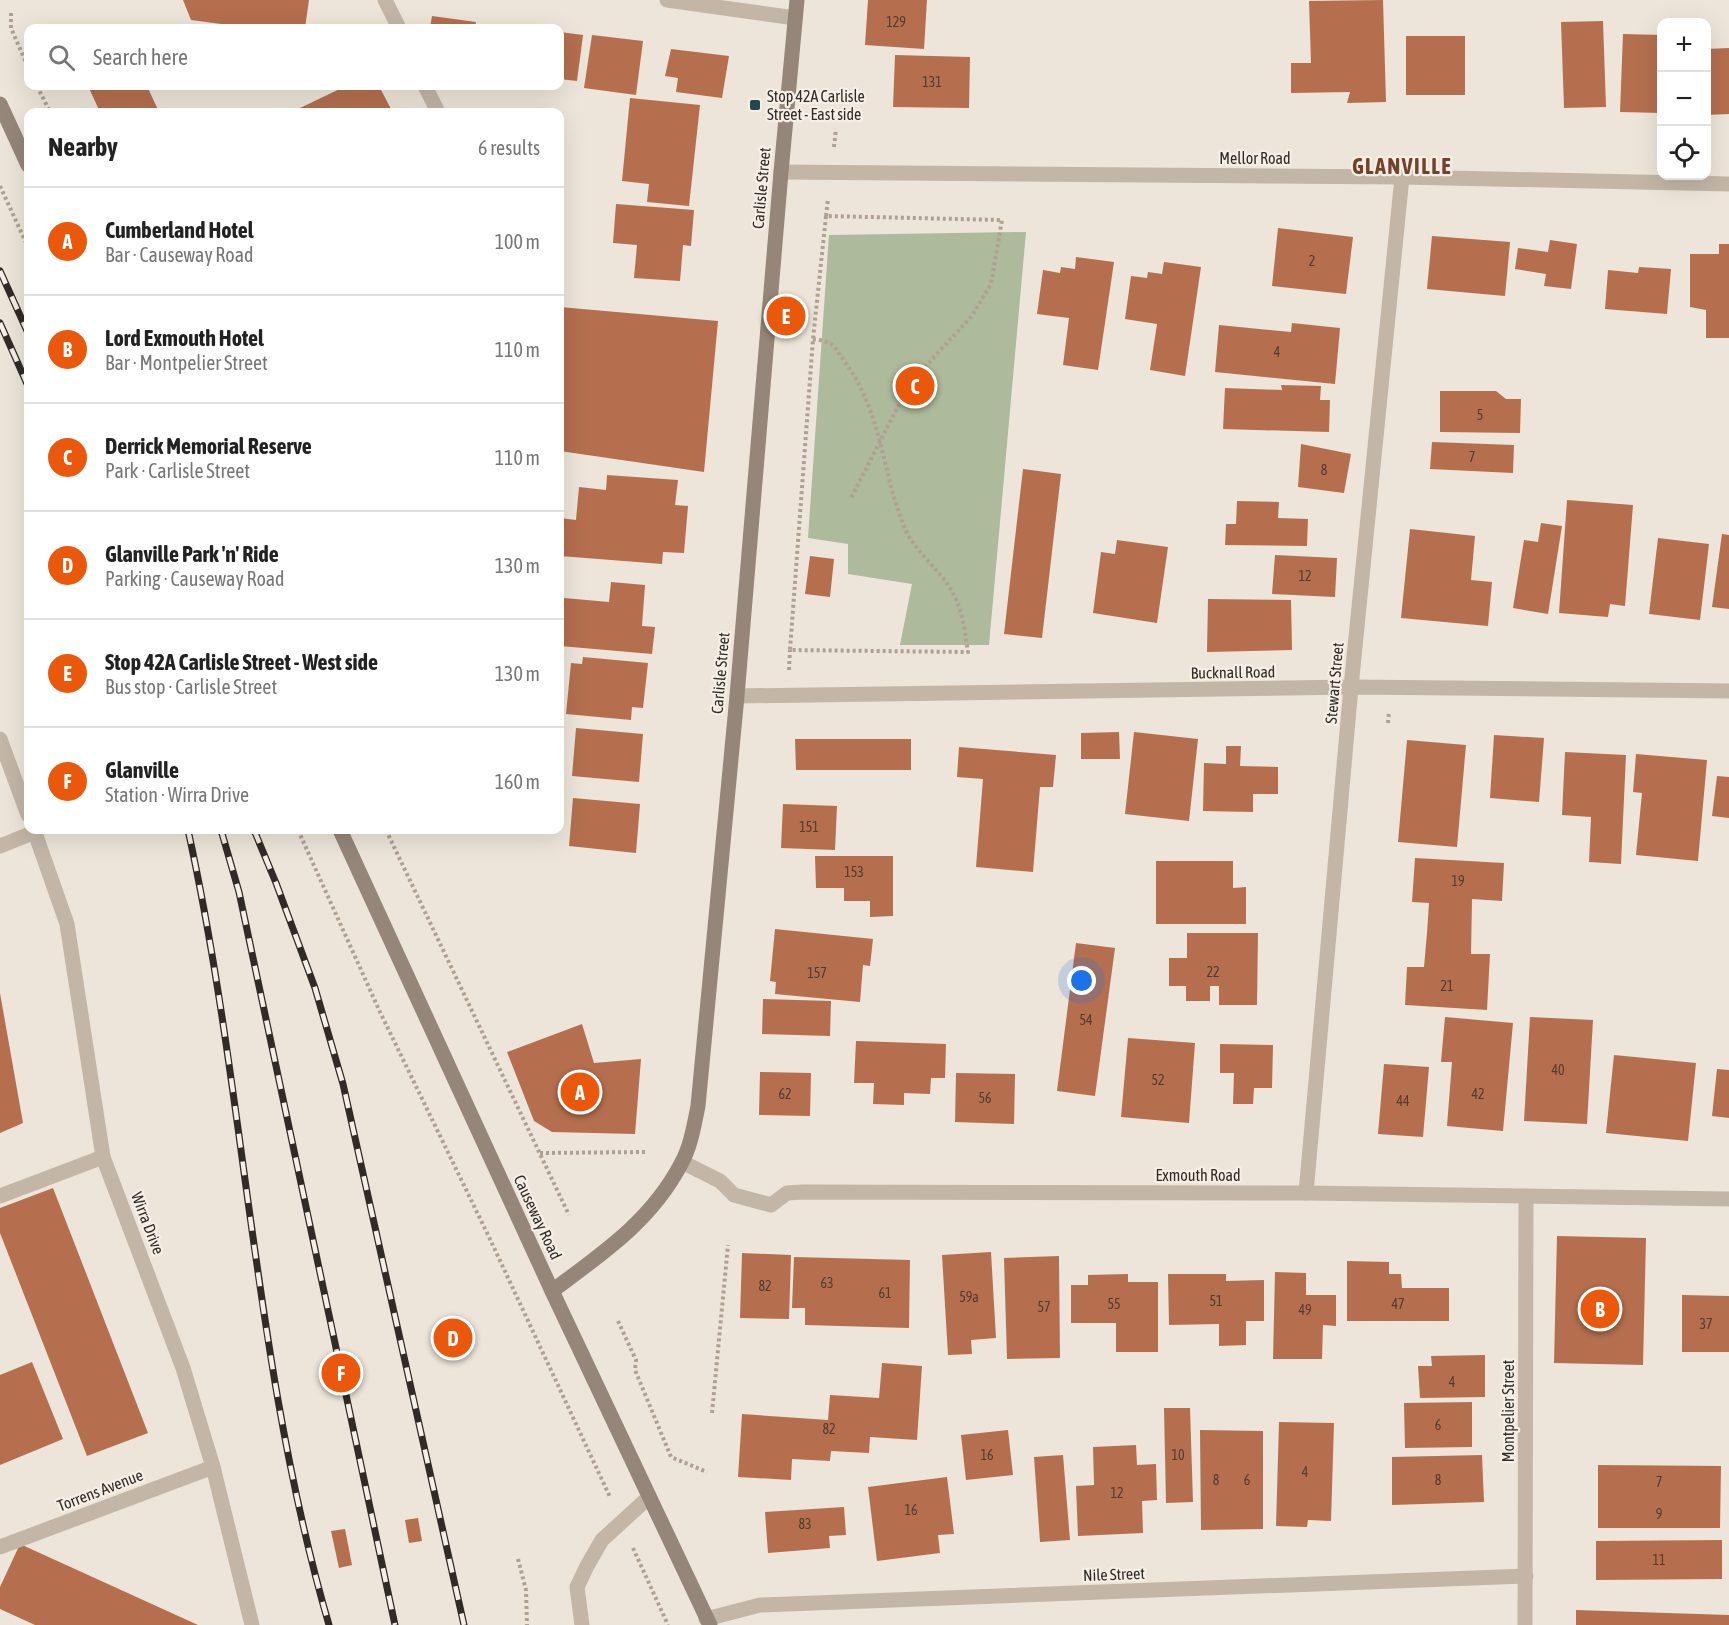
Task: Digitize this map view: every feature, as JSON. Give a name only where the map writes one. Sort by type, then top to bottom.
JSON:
[{"type":"street","points":[[385,0],[397,24]]},
{"type":"street","points":[[667,0],[795,18]]},
{"type":"street","name":"Carlisle Street","points":[[552,1291],[627,1233],[653,1207],[682,1162],[698,1106],[737,696],[797,0]]},
{"type":"street","points":[[427,90],[436,108]]},
{"type":"street","points":[[0,104],[24,156]]},
{"type":"street","name":"Mellor Road","points":[[781,172],[1402,177],[1729,184]]},
{"type":"street","name":"Stewart Street","points":[[1306,1193],[1352,687],[1402,177]]},
{"type":"street","name":"Bucknall Road","points":[[737,696],[1352,687],[1729,691]]},
{"type":"street","points":[[0,739],[24,804]]},
{"type":"street","points":[[0,846],[27,834]]},
{"type":"street","name":"Wirra Drive","points":[[35,834],[67,924],[103,1157],[183,1368],[213,1467],[252,1625]]},
{"type":"street","name":"Causeway Road","points":[[342,834],[708,1623]]},
{"type":"street","points":[[0,1196],[103,1157]]},
{"type":"street","name":"Exmouth Road","points":[[682,1162],[720,1181],[734,1195],[771,1205],[787,1193],[803,1192],[1306,1193],[1729,1198]]},
{"type":"street","name":"Montpelier Street","points":[[1525,1625],[1526,1196]]},
{"type":"street","name":"Torrens Avenue","points":[[0,1547],[213,1467]]},
{"type":"street","points":[[570,1625],[577,1587],[586,1566],[602,1540],[649,1497]]},
{"type":"street","name":"Nile Street","points":[[708,1623],[760,1605],[1526,1576]]},
{"type":"street","points":[[577,1587],[582,1625]]},
{"type":"path","points":[[11,14],[11,28],[24,58]]},
{"type":"path","points":[[39,90],[48,108]]},
{"type":"path","points":[[0,186],[24,238]]},
{"type":"path","points":[[813,339],[831,344],[853,372],[873,414],[880,440],[897,506],[906,532],[954,594],[963,620],[969,652],[790,650],[813,339],[826,216],[1002,220],[991,284],[971,317],[910,383],[880,440],[851,498]]},
{"type":"path","points":[[300,834],[380,1012],[489,1237],[593,1461]]},
{"type":"path","points":[[388,834],[569,1215]]},
{"type":"path","points":[[540,1153],[648,1152]]},
{"type":"path","points":[[712,1413],[728,1245]]},
{"type":"path","points":[[618,1321],[636,1360],[635,1370],[671,1456],[706,1472]]},
{"type":"path","points":[[518,1559],[526,1590],[527,1625]]},
{"type":"path","points":[[639,1561],[668,1625]]},
{"type":"green space","points":[[1026,232],[989,645],[900,645],[912,584],[848,574],[848,544],[808,538],[829,235]]},
{"type":"building","points":[[183,0],[309,0],[306,24],[222,24],[191,20]]},
{"type":"building","points":[[868,0],[927,0],[924,49],[865,45]]},
{"type":"building","points":[[1383,0],[1386,102],[1347,103],[1350,92],[1291,93],[1291,63],[1311,63],[1309,1]]},
{"type":"building","points":[[432,16],[476,22],[476,24],[431,24]]},
{"type":"building","points":[[1603,21],[1606,107],[1564,108],[1561,22]]},
{"type":"building","points":[[564,33],[583,35],[577,81],[564,79]]},
{"type":"building","points":[[1623,34],[1657,35],[1657,113],[1620,112]]},
{"type":"building","points":[[592,35],[643,41],[636,95],[584,88]]},
{"type":"building","points":[[1406,36],[1465,36],[1465,95],[1406,95]]},
{"type":"building","points":[[1729,48],[1729,114],[1711,115],[1711,49]]},
{"type":"building","points":[[671,49],[729,56],[722,98],[676,92],[678,78],[665,76]]},
{"type":"building","points":[[895,55],[970,57],[969,108],[893,107]]},
{"type":"building","points":[[90,90],[149,90],[157,108],[98,108]]},
{"type":"building","points":[[338,90],[381,90],[390,108],[300,108]]},
{"type":"building","points":[[630,98],[700,105],[689,206],[647,202],[649,184],[622,181]]},
{"type":"building","points":[[616,204],[694,210],[691,246],[683,245],[680,281],[634,278],[637,245],[613,243]]},
{"type":"building","points":[[1278,228],[1353,237],[1346,294],[1272,286]]},
{"type":"building","points":[[1432,236],[1510,242],[1505,296],[1427,289]]},
{"type":"building","points":[[1550,240],[1577,244],[1571,289],[1544,286],[1546,274],[1515,269],[1518,248],[1548,252]]},
{"type":"building","points":[[1719,244],[1729,244],[1729,338],[1706,338],[1706,310],[1690,307],[1690,254],[1719,254]]},
{"type":"building","points":[[1076,257],[1114,262],[1098,370],[1063,365],[1069,318],[1037,314],[1043,270],[1060,273],[1061,267],[1075,269]]},
{"type":"building","points":[[1164,262],[1201,267],[1185,376],[1150,370],[1157,324],[1125,319],[1131,276],[1147,278],[1148,272],[1162,274]]},
{"type":"building","points":[[1639,267],[1671,269],[1667,314],[1605,309],[1608,270],[1638,273]]},
{"type":"building","points":[[564,307],[718,321],[704,472],[564,452]]},
{"type":"building","points":[[1292,323],[1340,328],[1335,384],[1215,372],[1219,325],[1291,332]]},
{"type":"building","points":[[1281,385],[1321,386],[1320,400],[1330,400],[1329,432],[1223,429],[1225,388],[1282,390]]},
{"type":"building","points":[[1440,391],[1496,391],[1506,399],[1521,399],[1520,433],[1440,432]]},
{"type":"building","points":[[1432,442],[1514,445],[1513,473],[1430,469]]},
{"type":"building","points":[[1301,444],[1351,454],[1344,493],[1298,487]]},
{"type":"building","points":[[1023,469],[1061,474],[1042,638],[1004,634]]},
{"type":"building","points":[[607,475],[678,480],[675,505],[688,506],[684,553],[663,552],[662,564],[564,556],[564,518],[576,520],[579,487],[606,490]]},
{"type":"building","points":[[1567,500],[1633,505],[1625,606],[1610,604],[1608,617],[1559,613]]},
{"type":"building","points":[[1237,501],[1279,502],[1278,518],[1308,519],[1307,546],[1225,545],[1226,524],[1236,524]]},
{"type":"building","points":[[1541,523],[1562,526],[1548,614],[1513,608],[1524,540],[1538,542]]},
{"type":"building","points":[[1410,529],[1475,536],[1471,580],[1492,582],[1488,626],[1401,618]]},
{"type":"building","points":[[1722,534],[1729,535],[1729,609],[1712,607]]},
{"type":"building","points":[[1658,538],[1709,544],[1700,620],[1649,614]]},
{"type":"building","points":[[1117,540],[1168,547],[1157,623],[1093,613],[1101,552],[1115,554]]},
{"type":"building","points":[[1275,555],[1337,558],[1335,597],[1272,594]]},
{"type":"building","points":[[810,556],[834,559],[830,597],[805,594]]},
{"type":"building","points":[[611,582],[645,585],[642,626],[655,627],[652,654],[564,646],[564,598],[609,602]]},
{"type":"building","points":[[1208,599],[1291,600],[1292,650],[1207,652]]},
{"type":"building","points":[[583,657],[648,663],[643,708],[632,707],[631,720],[566,714],[571,663],[582,664]]},
{"type":"building","points":[[576,728],[643,734],[639,782],[572,776]]},
{"type":"building","points":[[1119,732],[1120,759],[1081,759],[1081,733]]},
{"type":"building","points":[[1134,732],[1198,739],[1189,821],[1125,814]]},
{"type":"building","points":[[1494,735],[1544,738],[1539,802],[1490,798]]},
{"type":"building","points":[[795,739],[911,739],[911,770],[796,770]]},
{"type":"building","points":[[1407,740],[1466,745],[1457,847],[1398,842]]},
{"type":"building","points":[[1226,746],[1241,746],[1240,766],[1278,767],[1278,794],[1253,794],[1253,812],[1203,811],[1204,763],[1226,764]]},
{"type":"building","points":[[959,747],[1056,755],[1053,787],[1040,787],[1033,872],[976,867],[983,779],[957,777]]},
{"type":"building","points":[[1565,752],[1626,755],[1621,864],[1589,862],[1591,817],[1562,815]]},
{"type":"building","points":[[1636,754],[1707,760],[1698,861],[1636,855],[1642,793],[1633,792]]},
{"type":"building","points":[[1717,776],[1729,777],[1729,818],[1712,816]]},
{"type":"building","points":[[573,798],[640,804],[636,853],[569,846]]},
{"type":"building","points":[[783,804],[837,806],[835,850],[781,848]]},
{"type":"building","points":[[815,856],[893,856],[893,916],[870,917],[870,901],[844,901],[844,888],[816,888]]},
{"type":"building","points":[[1415,858],[1504,863],[1502,901],[1472,899],[1471,954],[1490,954],[1487,1010],[1405,1005],[1407,967],[1424,967],[1427,933],[1429,903],[1412,902]]},
{"type":"building","points":[[1156,861],[1233,861],[1233,888],[1246,887],[1246,924],[1156,924]]},
{"type":"building","points":[[775,929],[873,939],[870,966],[863,965],[860,1002],[775,994],[776,982],[770,981]]},
{"type":"building","points":[[1187,933],[1258,933],[1257,1005],[1219,1005],[1219,986],[1210,986],[1210,1001],[1186,1001],[1186,986],[1169,986],[1169,958],[1187,958]]},
{"type":"building","points":[[1076,943],[1115,948],[1095,1096],[1057,1091]]},
{"type":"building","points":[[0,993],[23,1123],[0,1133]]},
{"type":"building","points":[[763,999],[831,1001],[830,1036],[762,1034]]},
{"type":"building","points":[[1445,1017],[1513,1023],[1503,1131],[1447,1126],[1452,1062],[1441,1062]]},
{"type":"building","points":[[1530,1017],[1593,1020],[1587,1124],[1524,1121]]},
{"type":"building","points":[[582,1024],[594,1063],[641,1059],[635,1134],[552,1132],[534,1121],[507,1052]]},
{"type":"building","points":[[1128,1038],[1195,1043],[1189,1123],[1121,1117]]},
{"type":"building","points":[[856,1041],[946,1044],[945,1078],[931,1078],[930,1094],[904,1093],[904,1105],[873,1104],[874,1083],[854,1083]]},
{"type":"building","points":[[1220,1044],[1273,1045],[1272,1088],[1254,1088],[1253,1104],[1233,1104],[1234,1073],[1220,1073]]},
{"type":"building","points":[[1614,1055],[1696,1063],[1688,1141],[1606,1133]]},
{"type":"building","points":[[1384,1064],[1429,1067],[1423,1137],[1378,1134]]},
{"type":"building","points":[[1717,1069],[1729,1070],[1729,1118],[1712,1116]]},
{"type":"building","points":[[760,1072],[811,1073],[810,1116],[759,1115]]},
{"type":"building","points":[[956,1073],[1015,1074],[1014,1124],[955,1122]]},
{"type":"building","points":[[53,1188],[148,1433],[87,1456],[0,1233],[0,1208]]},
{"type":"building","points":[[1557,1236],[1646,1238],[1643,1365],[1554,1363]]},
{"type":"building","points":[[991,1252],[996,1338],[971,1340],[972,1354],[948,1355],[942,1255]]},
{"type":"building","points":[[742,1253],[791,1255],[789,1319],[740,1318]]},
{"type":"building","points":[[1059,1256],[1060,1358],[1007,1359],[1004,1258]]},
{"type":"building","points":[[794,1257],[910,1260],[909,1328],[805,1325],[805,1308],[792,1308]]},
{"type":"building","points":[[1347,1261],[1389,1262],[1389,1274],[1401,1274],[1402,1288],[1449,1288],[1449,1321],[1347,1321]]},
{"type":"building","points":[[1275,1272],[1306,1273],[1306,1295],[1336,1295],[1336,1326],[1323,1325],[1322,1359],[1273,1359]]},
{"type":"building","points":[[1128,1274],[1128,1282],[1158,1282],[1158,1352],[1116,1352],[1116,1323],[1071,1323],[1071,1285],[1088,1285],[1088,1275]]},
{"type":"building","points":[[1168,1274],[1226,1274],[1226,1281],[1264,1280],[1264,1321],[1246,1321],[1246,1345],[1219,1346],[1219,1324],[1169,1325]]},
{"type":"building","points":[[1682,1295],[1729,1296],[1729,1352],[1682,1352]]},
{"type":"building","points":[[1485,1355],[1485,1397],[1420,1398],[1418,1366],[1432,1366],[1431,1356]]},
{"type":"building","points":[[32,1362],[63,1439],[0,1465],[0,1375]]},
{"type":"building","points":[[882,1363],[922,1366],[917,1440],[870,1437],[869,1453],[831,1451],[830,1461],[792,1459],[791,1480],[738,1477],[742,1414],[828,1420],[830,1395],[879,1398]]},
{"type":"building","points":[[1472,1402],[1472,1447],[1405,1448],[1404,1403]]},
{"type":"building","points":[[1164,1408],[1190,1408],[1193,1502],[1166,1503]]},
{"type":"building","points":[[1279,1422],[1334,1423],[1331,1521],[1308,1520],[1307,1527],[1276,1526]]},
{"type":"building","points":[[1008,1430],[1013,1475],[966,1480],[961,1435]]},
{"type":"building","points":[[1200,1430],[1263,1431],[1263,1529],[1201,1530]]},
{"type":"building","points":[[1136,1445],[1137,1465],[1156,1464],[1157,1500],[1142,1501],[1143,1533],[1078,1536],[1076,1486],[1094,1485],[1093,1447]]},
{"type":"building","points":[[1063,1455],[1070,1540],[1040,1542],[1034,1457]]},
{"type":"building","points":[[1482,1455],[1484,1502],[1392,1505],[1392,1457]]},
{"type":"building","points":[[1598,1465],[1721,1466],[1720,1528],[1598,1528]]},
{"type":"building","points":[[947,1477],[954,1534],[938,1535],[940,1553],[877,1561],[868,1487]]},
{"type":"building","points":[[844,1507],[846,1535],[829,1536],[830,1548],[768,1553],[765,1512]]},
{"type":"building","points":[[418,1518],[422,1541],[409,1543],[405,1520]]},
{"type":"building","points":[[345,1529],[352,1565],[339,1568],[331,1531]]},
{"type":"building","points":[[1722,1540],[1722,1579],[1596,1580],[1596,1541]]},
{"type":"building","points":[[20,1544],[198,1625],[35,1625],[0,1609],[0,1587]]},
{"type":"building","points":[[1576,1610],[1729,1615],[1729,1625],[1576,1625]]},
{"type":"railway","points":[[0,271],[24,324]]},
{"type":"railway","points":[[0,323],[24,377]]},
{"type":"railway","points":[[189,834],[208,929],[224,1029],[266,1329],[283,1428],[304,1527],[329,1625]]},
{"type":"railway","points":[[222,834],[239,892],[395,1625]]},
{"type":"railway","points":[[256,834],[315,988],[343,1084],[464,1625]]},
{"type":"place","name":"Stop 42A Carlisle Street - East side","points":[[755,105]]},
{"type":"place","name":"Stop 42A Carlisle Street - West side","points":[[786,316]]},
{"type":"place","name":"Derrick Memorial Reserve","points":[[915,386]]},
{"type":"place","name":"Cumberland Hotel","points":[[580,1092]]},
{"type":"place","name":"Lord Exmouth Hotel","points":[[1600,1309]]},
{"type":"place","name":"Glanville Park 'n' Ride","points":[[453,1338]]},
{"type":"place","name":"Glanville","points":[[341,1373]]},
{"type":"district","name":"GLANVILLE","points":[[1402,166]]}]
